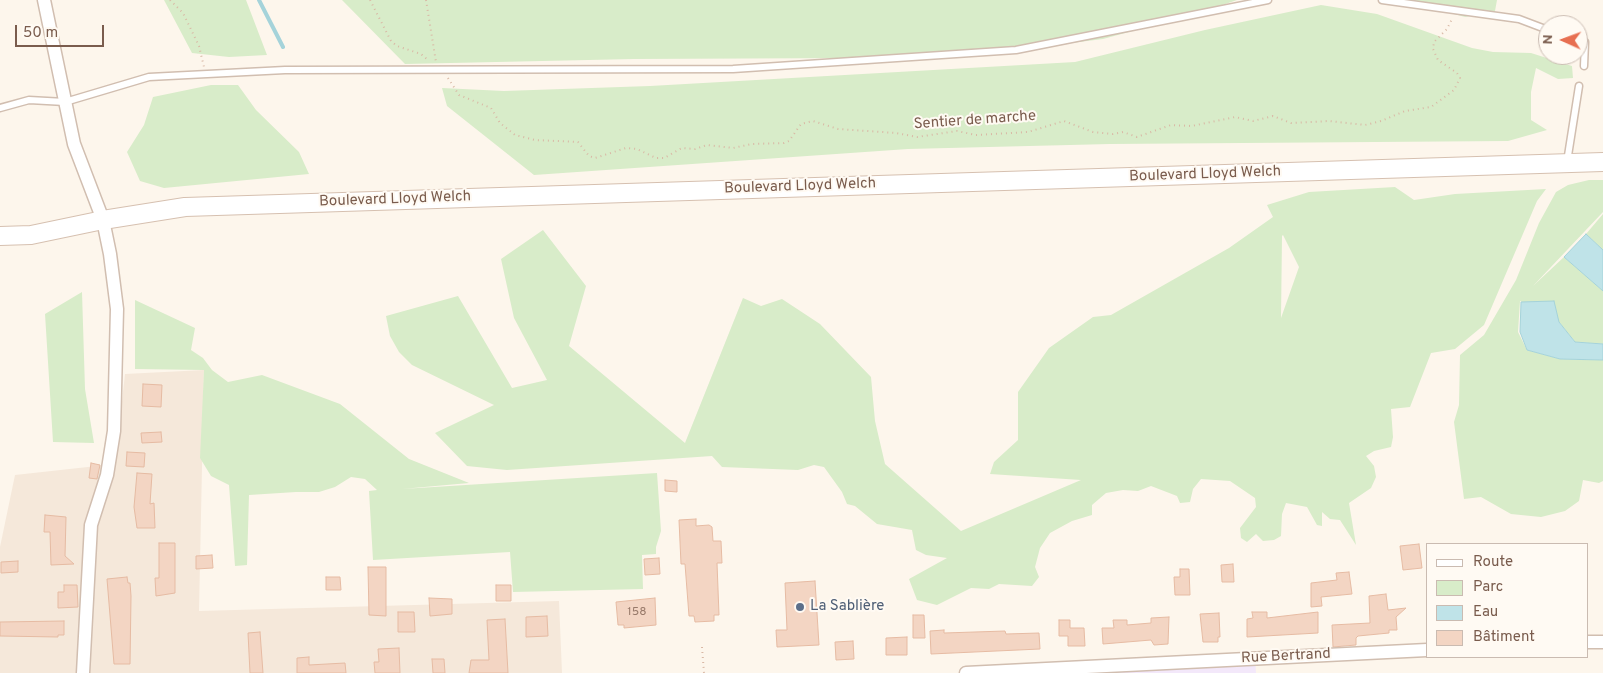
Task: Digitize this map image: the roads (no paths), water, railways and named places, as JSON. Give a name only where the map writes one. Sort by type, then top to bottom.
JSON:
[{"type":"main road","name":"Boulevard Lloyd Welch","points":[[0,236],[31,235],[103,220],[185,207],[1603,162]]},
{"type":"street","points":[[44,0],[74,144],[103,220],[110,254],[116,309],[114,431],[107,475],[91,525],[84,673]]},
{"type":"street","points":[[1588,642],[1603,642]]},
{"type":"street","name":"Rue Bertrand","points":[[966,673],[1426,650]]},
{"type":"lane","points":[[0,108],[29,100],[65,102],[150,76],[285,70],[733,69],[1016,50],[1268,0]]},
{"type":"lane","points":[[1382,0],[1519,19],[1538,26]]},
{"type":"lane","points":[[1567,163],[1579,86]]},
{"type":"water","points":[[1586,234],[1603,250],[1603,291],[1564,257]]},
{"type":"water","points":[[1554,301],[1559,322],[1575,342],[1603,344],[1603,360],[1560,359],[1527,350],[1520,332],[1521,302]]},
{"type":"waterway","points":[[259,0],[283,47]]},
{"type":"place","name":"La Sablière","points":[[800,607]]}]
